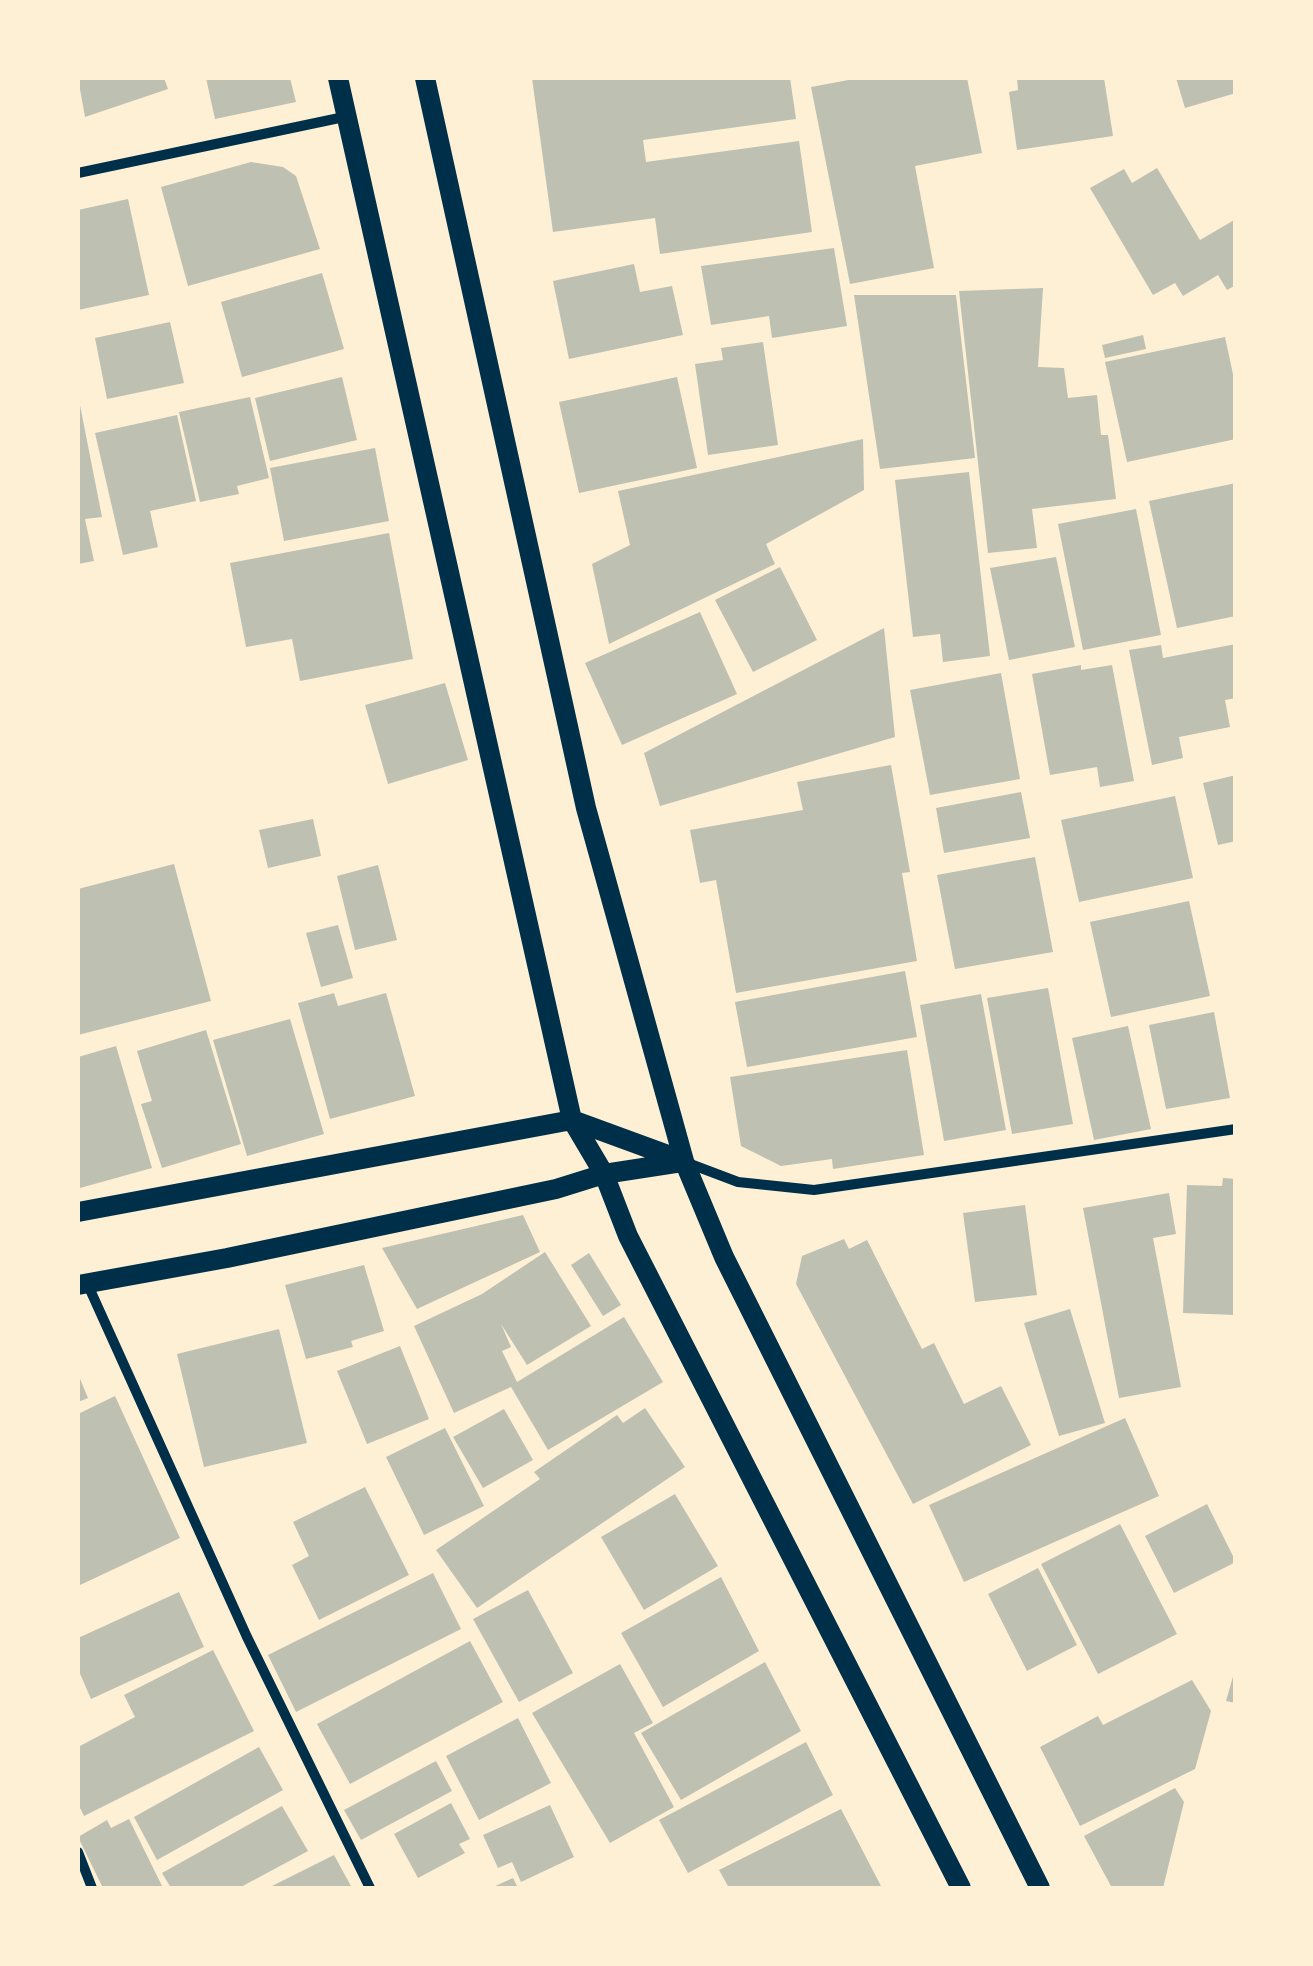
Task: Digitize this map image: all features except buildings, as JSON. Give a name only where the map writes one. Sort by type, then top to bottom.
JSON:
[{"type":"main road","points":[[338,78],[572,1120],[604,1174],[628,1236],[961,1888]]},
{"type":"main road","points":[[426,78],[586,808],[684,1162],[724,1257],[1040,1888]]},
{"type":"main road","points":[[78,1212],[572,1120],[684,1162]]},
{"type":"main road","points":[[82,1283],[227,1258],[556,1189],[604,1174],[684,1162]]},
{"type":"street","points":[[78,174],[344,116]]},
{"type":"street","points":[[684,1162],[738,1182],[814,1190],[1236,1129]]},
{"type":"street","points":[[82,1283],[247,1638],[370,1888]]},
{"type":"street","points":[[78,1852],[92,1888]]}]
